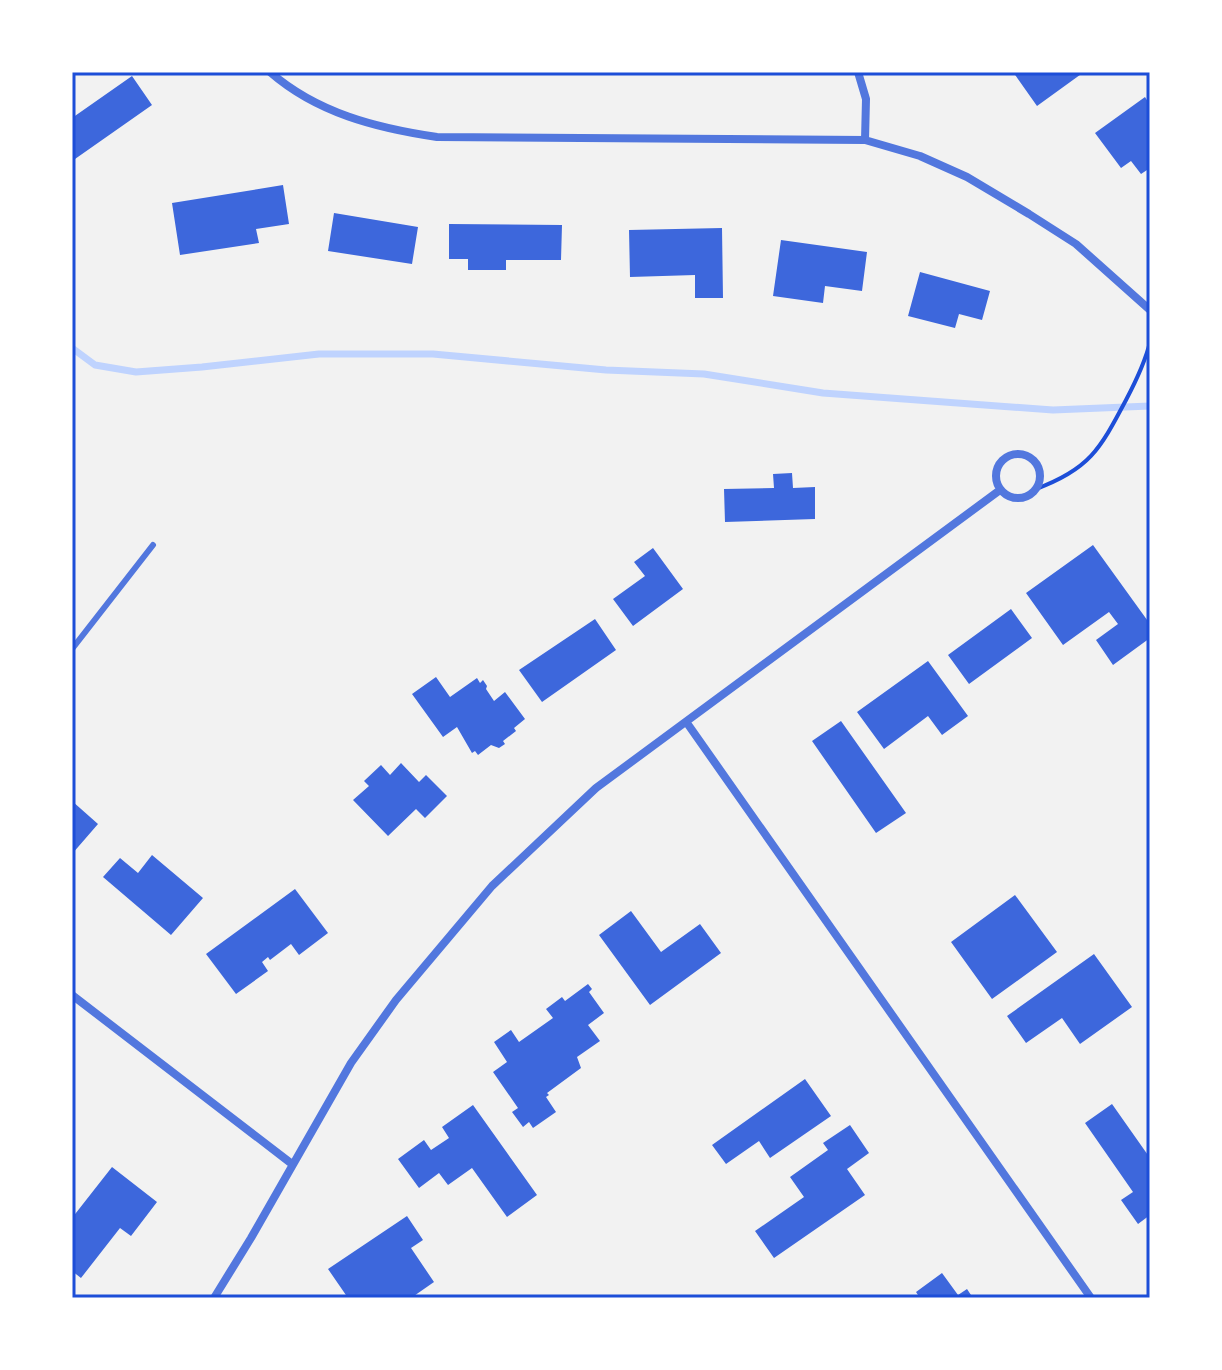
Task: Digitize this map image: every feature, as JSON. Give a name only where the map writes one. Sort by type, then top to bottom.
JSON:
[{"type":"street","points":[[270,72],[306,98],[348,117],[388,130],[437,137],[865,140],[967,177],[1076,244],[1150,310]]},
{"type":"street","points":[[858,72],[866,99],[865,140]]},
{"type":"street","points":[[1013,453],[1028,456],[1034,460],[1040,474],[1036,489],[1018,499],[1005,495],[996,483],[996,468],[1013,453]]},
{"type":"street","points":[[214,1298],[351,1063],[396,1000],[492,886],[596,788],[1000,490]]},
{"type":"street","points":[[687,723],[1091,1298]]},
{"type":"street","points":[[72,995],[292,1164]]},
{"type":"lane","points":[[72,649],[153,545]]},
{"type":"path","points":[[1036,489],[1069,475],[1102,445],[1140,372],[1150,342]]},
{"type":"building","points":[[1013,72],[1084,72],[1037,106]]},
{"type":"building","points":[[132,76],[152,105],[75,159],[72,155],[72,118]]},
{"type":"building","points":[[1145,97],[1150,105],[1150,168],[1141,174],[1131,161],[1121,168],[1095,133]]},
{"type":"building","points":[[283,185],[289,224],[256,229],[259,243],[180,255],[172,203]]},
{"type":"building","points":[[334,213],[418,227],[412,264],[328,251]]},
{"type":"building","points":[[449,224],[562,225],[561,260],[506,260],[506,270],[468,270],[468,259],[449,259]]},
{"type":"building","points":[[722,228],[723,298],[695,298],[695,275],[630,277],[629,230]]},
{"type":"building","points":[[781,240],[867,252],[862,291],[825,286],[823,303],[773,296]]},
{"type":"building","points":[[920,272],[990,291],[982,320],[959,314],[955,328],[908,316]]},
{"type":"building","points":[[792,473],[793,488],[815,487],[815,519],[725,522],[724,489],[774,488],[773,474]]},
{"type":"building","points":[[1093,545],[1150,624],[1150,638],[1113,665],[1096,640],[1118,624],[1109,612],[1063,645],[1026,593]]},
{"type":"building","points":[[653,548],[683,589],[633,626],[613,599],[645,576],[634,562]]},
{"type":"building","points":[[1011,609],[1032,638],[969,684],[948,655]]},
{"type":"building","points":[[595,619],[616,650],[542,702],[519,670]]},
{"type":"building","points":[[928,661],[968,716],[942,735],[928,716],[884,749],[857,712]]},
{"type":"building","points":[[436,677],[450,697],[477,678],[480,683],[483,680],[494,701],[505,692],[525,719],[499,748],[491,745],[478,755],[475,751],[472,753],[457,727],[443,737],[412,694]]},
{"type":"building","points":[[841,721],[906,813],[876,833],[812,741]]},
{"type":"building","points":[[401,763],[419,782],[426,775],[447,796],[425,818],[416,809],[388,836],[353,800],[369,786],[364,781],[381,765],[390,775]]},
{"type":"building","points":[[72,801],[98,824],[72,854]]},
{"type":"building","points":[[152,855],[203,898],[171,935],[103,877],[120,858],[138,873]]},
{"type":"building","points":[[295,889],[328,933],[299,955],[291,944],[270,960],[268,957],[262,962],[268,971],[236,994],[206,954]]},
{"type":"building","points":[[1015,895],[1057,952],[992,999],[951,942]]},
{"type":"building","points":[[631,911],[661,952],[700,924],[721,953],[650,1005],[599,935]]},
{"type":"building","points":[[1094,954],[1132,1007],[1080,1044],[1062,1018],[1026,1043],[1007,1016]]},
{"type":"building","points":[[588,984],[592,989],[589,992],[604,1013],[588,1025],[600,1041],[577,1057],[581,1068],[547,1093],[549,1095],[546,1097],[556,1112],[533,1128],[529,1122],[523,1127],[512,1112],[518,1108],[493,1072],[507,1062],[494,1042],[511,1030],[519,1042],[553,1018],[546,1009],[562,997],[565,1001]]},
{"type":"building","points":[[805,1079],[831,1116],[770,1158],[759,1141],[726,1164],[712,1145]]},
{"type":"building","points":[[1112,1104],[1150,1158],[1150,1215],[1138,1224],[1121,1200],[1133,1192],[1085,1123]]},
{"type":"building","points":[[473,1105],[537,1195],[507,1217],[472,1168],[448,1185],[439,1173],[419,1188],[398,1159],[424,1140],[431,1150],[449,1138],[442,1127]]},
{"type":"building","points":[[850,1125],[869,1153],[847,1169],[865,1195],[774,1258],[755,1231],[804,1197],[790,1177],[828,1150],[823,1143]]},
{"type":"building","points":[[112,1167],[157,1202],[131,1236],[120,1228],[81,1278],[72,1271],[72,1218]]},
{"type":"building","points":[[407,1216],[423,1240],[411,1248],[434,1282],[411,1298],[348,1298],[328,1269]]},
{"type":"building","points":[[942,1273],[958,1295],[967,1289],[973,1298],[920,1298],[916,1292]]},
{"type":"waterway","points":[[72,348],[95,365],[136,372],[319,354],[433,354],[606,370],[704,374],[823,393],[1053,410],[1150,406]]}]
